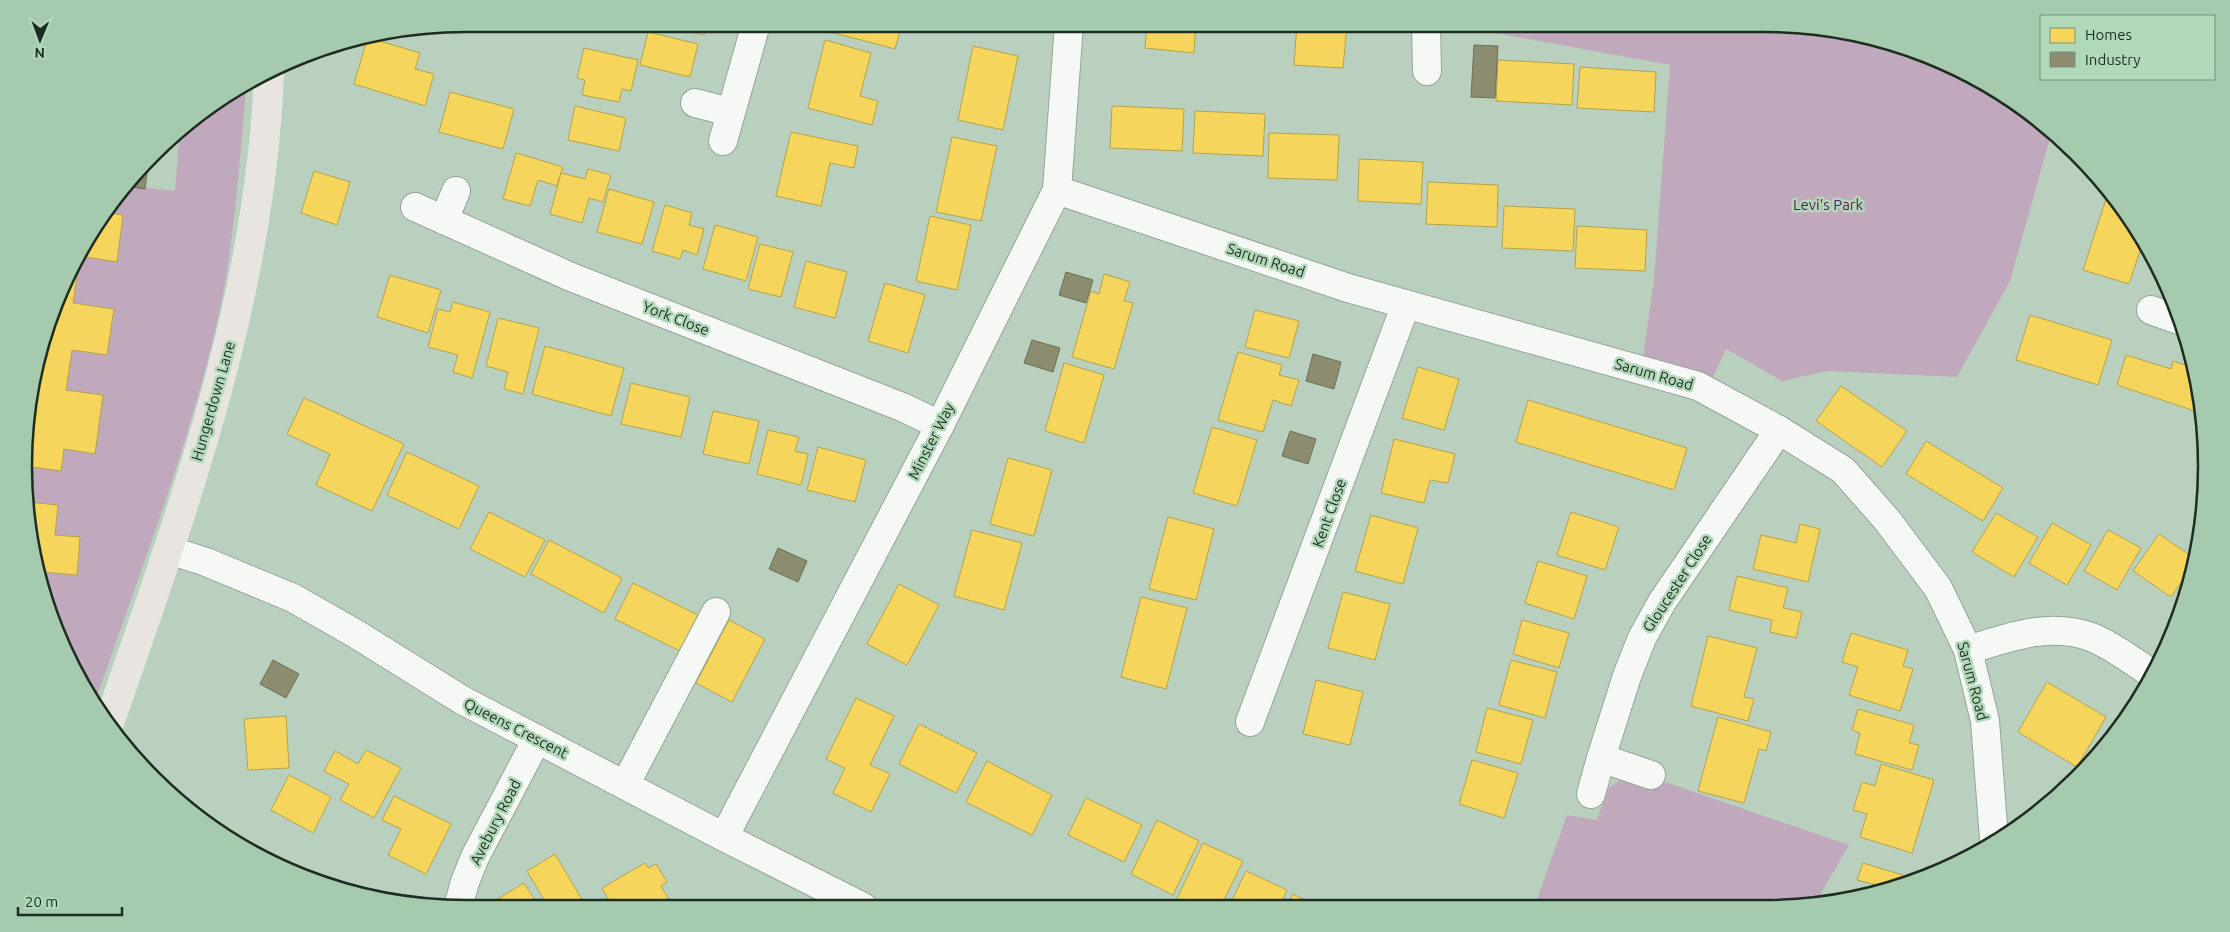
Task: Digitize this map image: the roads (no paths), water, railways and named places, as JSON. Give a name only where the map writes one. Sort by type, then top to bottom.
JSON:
[{"type":"main road","name":"Hungerdown Lane","points":[[112,715],[169,550],[226,359],[241,294],[261,188],[268,80]]},
{"type":"street","points":[[723,140],[754,32]]},
{"type":"street","name":"Minster Way","points":[[724,837],[940,424],[1057,190],[1068,32]]},
{"type":"street","points":[[1426,32],[1427,70]]},
{"type":"street","points":[[695,103],[730,112]]},
{"type":"street","name":"Sarum Road","points":[[1057,190],[1348,288],[1698,386],[1779,430],[1843,470],[1887,520],[1938,588],[1968,650],[1984,721],[1994,833]]},
{"type":"street","points":[[444,220],[456,191]]},
{"type":"street","name":"York Close","points":[[415,207],[572,276],[902,407],[940,424]]},
{"type":"street","name":"Kent Close","points":[[1250,722],[1406,304]]},
{"type":"street","points":[[2151,310],[2171,317]]},
{"type":"street","name":"Gloucester Close","points":[[1591,794],[1626,676],[1642,638],[1662,602],[1779,430]]},
{"type":"street","name":"Queens Crescent","points":[[169,550],[293,598],[348,629],[462,700],[724,837],[850,900]]},
{"type":"street","points":[[625,785],[716,612]]},
{"type":"street","points":[[1968,650],[2024,633],[2044,630],[2067,630],[2093,638],[2146,670]]},
{"type":"street","name":"Avebury Road","points":[[460,900],[464,882],[475,857],[538,739]]},
{"type":"street","points":[[1601,758],[1651,775]]},
{"type":"park label","name":"Levi's Park","points":[[1828,204]]}]
